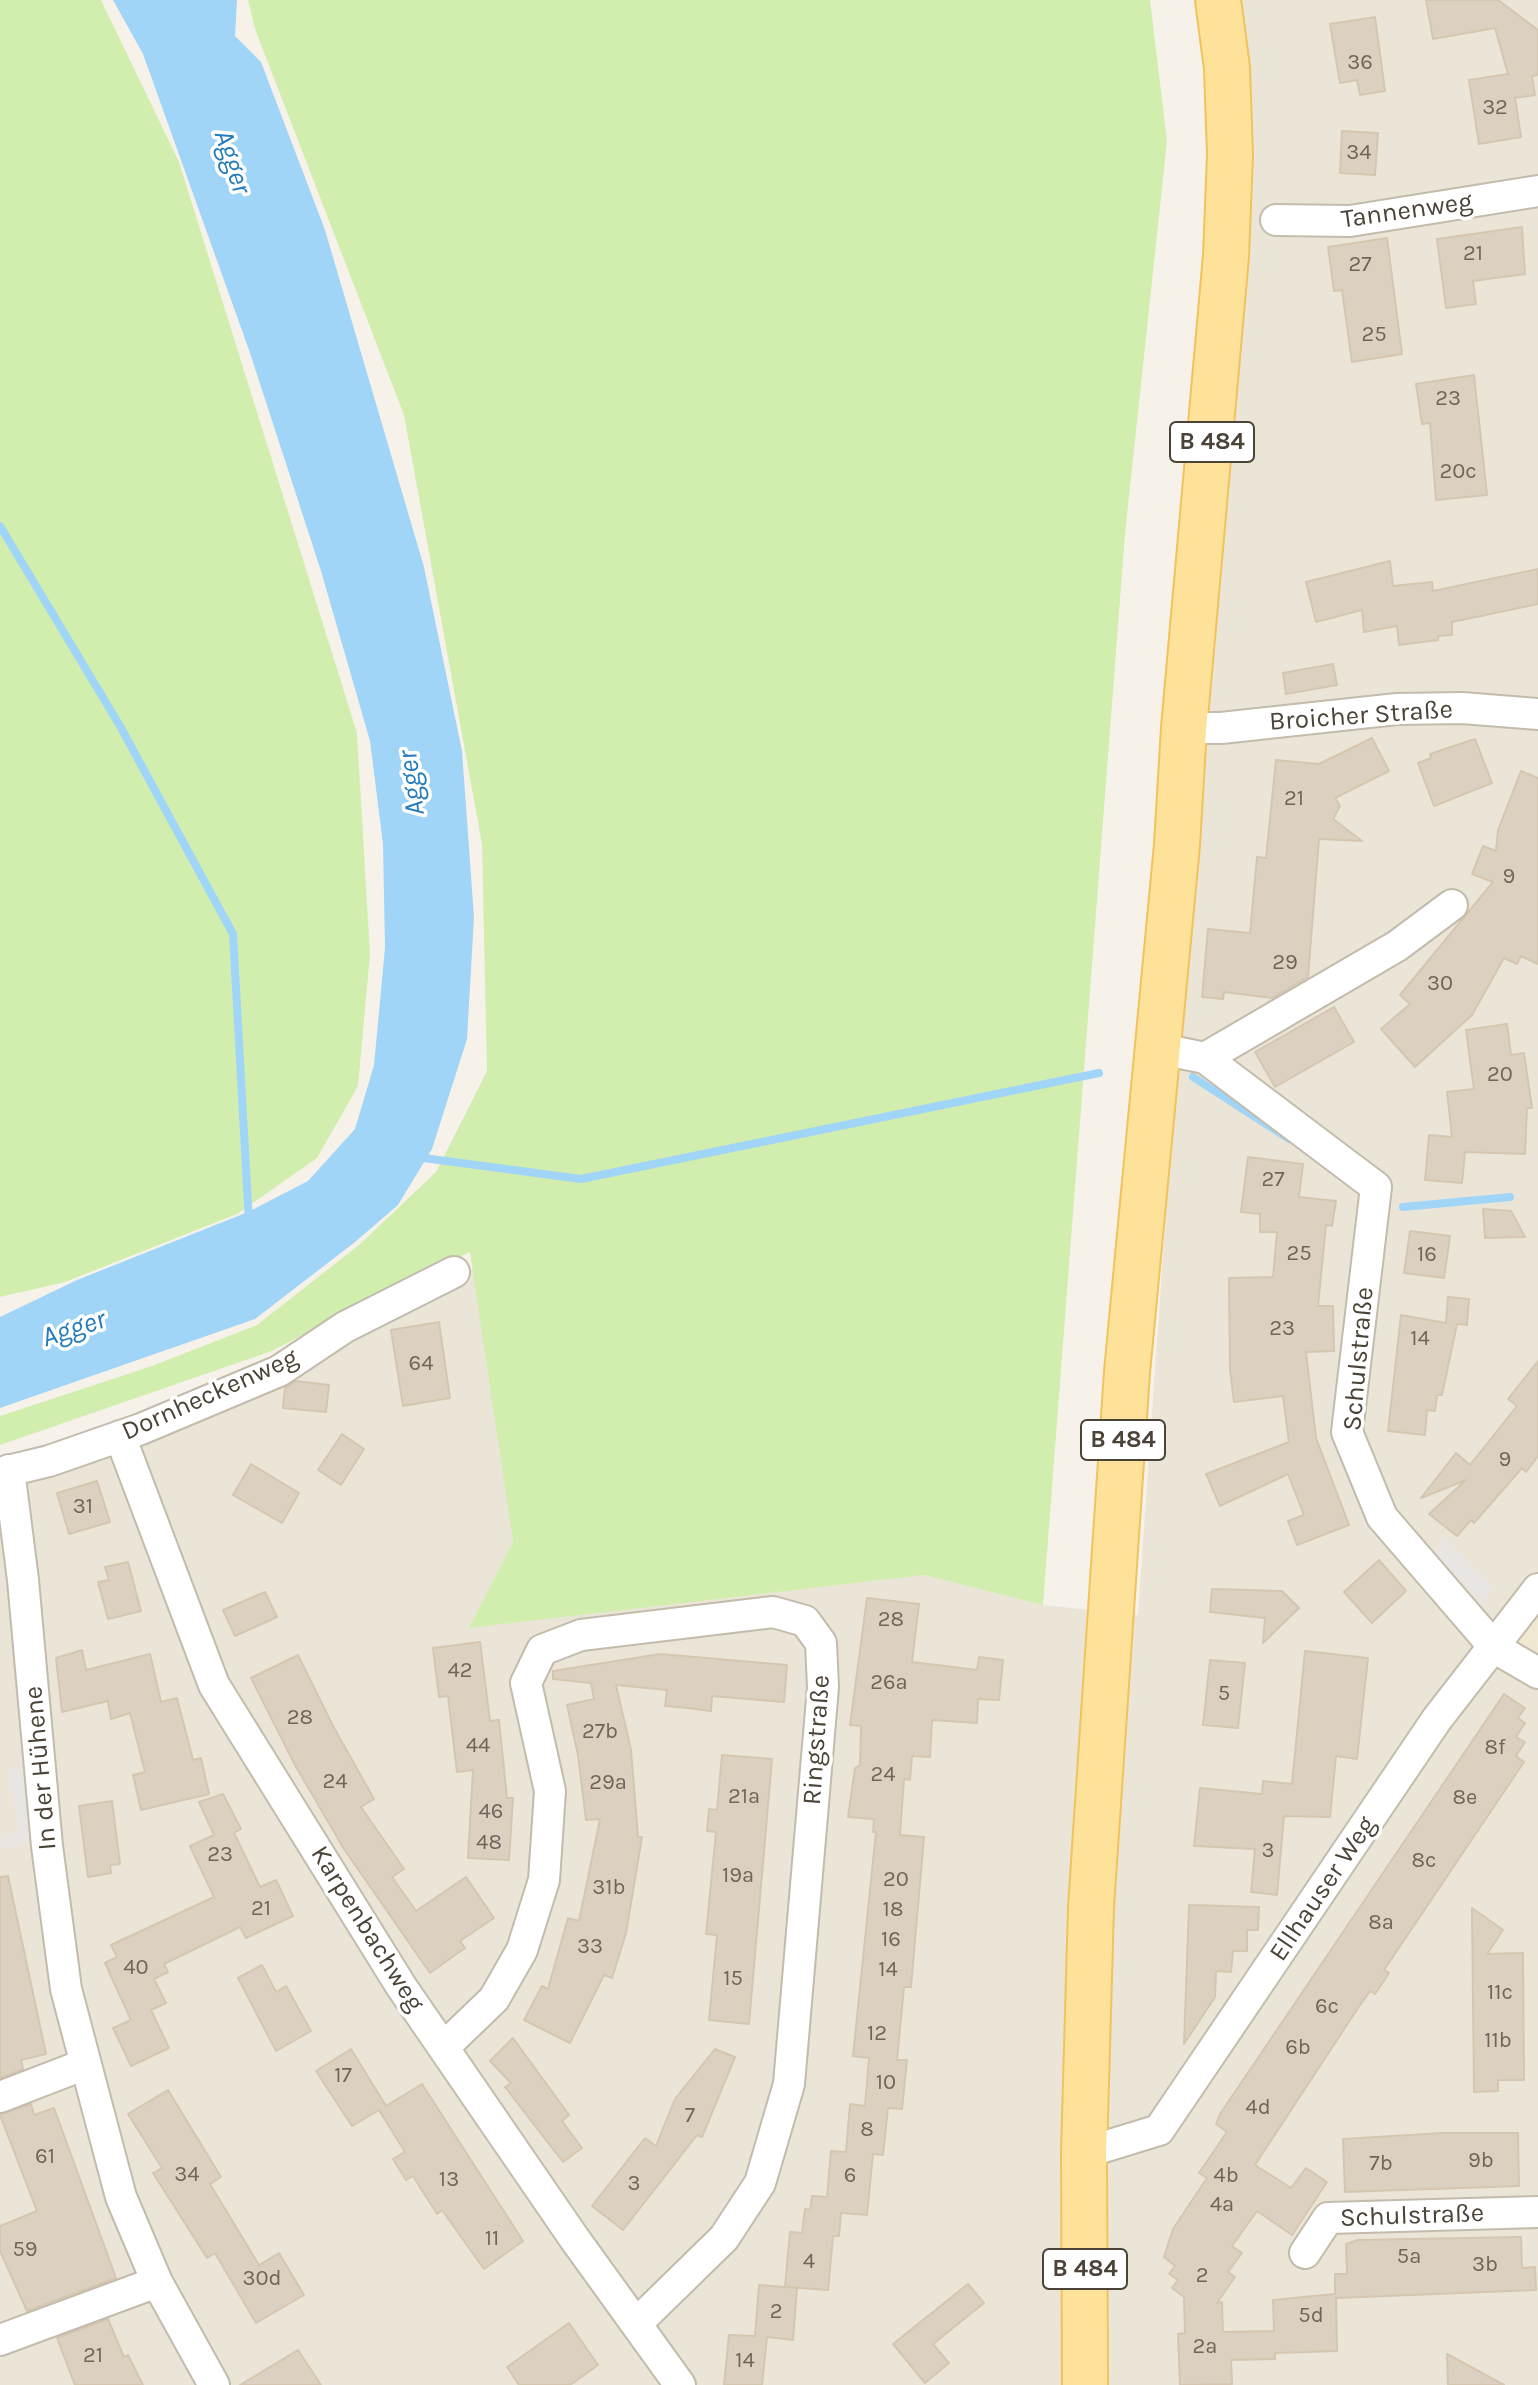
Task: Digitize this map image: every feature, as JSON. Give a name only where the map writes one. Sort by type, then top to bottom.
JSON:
[{"type":"main road","name":"B 484","points":[[1085,2385],[1084,2153],[1091,1907],[1127,1372],[1177,845],[1184,728],[1226,256],[1230,155],[1227,68],[1218,0]]},
{"type":"street","name":"Tannenweg","points":[[1276,220],[1350,221],[1538,191]]},
{"type":"street","name":"Broicher Straße","points":[[1184,728],[1221,728],[1397,709],[1462,708],[1538,714]]},
{"type":"street","points":[[1205,1058],[1397,946],[1452,905]]},
{"type":"street","name":"Schulstraße","points":[[1156,1048],[1205,1058],[1376,1187],[1347,1432],[1382,1517],[1495,1648],[1538,1673]]},
{"type":"street","name":"Dornheckenweg","points":[[5,1471],[49,1461],[120,1436],[279,1371],[345,1327],[454,1272]]},
{"type":"street","name":"Karpenbachweg","points":[[120,1436],[214,1685],[401,1986],[574,2238],[680,2385]]},
{"type":"street","name":"In der Hühene","points":[[5,1471],[35,1693],[47,1846],[66,1989],[83,2065],[121,2197],[157,2282],[214,2385]]},
{"type":"street","name":"Ellhauser Weg","points":[[1084,2153],[1159,2130],[1437,1719],[1538,1589]]},
{"type":"street","name":"Ringstraße","points":[[444,2047],[494,1999],[522,1950],[544,1880],[550,1791],[526,1683],[542,1650],[581,1635],[773,1612],[805,1621],[821,1643],[823,1687],[789,2084],[760,2183],[739,2216],[702,2261],[637,2323]]},
{"type":"street","points":[[0,2097],[83,2065]]},
{"type":"street","name":"Schulstraße","points":[[1305,2253],[1328,2218],[1538,2212]]},
{"type":"street","points":[[0,2340],[157,2282]]},
{"type":"shaded area","points":[[1230,0],[1538,0],[1538,2385],[0,2385],[0,1485],[382,1317],[474,1268],[513,1542],[470,1627],[924,1575],[1043,1605],[1138,1615],[1242,120]]},
{"type":"shaded area","points":[[1443,1536],[1492,1587],[1484,1607],[1436,1555]]},
{"type":"shaded area","points":[[1538,1589],[1538,1673],[1495,1648]]},
{"type":"shaded area","points":[[27,1766],[35,1841],[0,1850],[0,1837],[20,1831],[6,1770]]},
{"type":"green space","points":[[0,0],[101,0],[179,162],[357,733],[370,954],[358,1086],[317,1158],[237,1214],[65,1282],[0,1297]]},
{"type":"green space","points":[[248,0],[1150,0],[1167,141],[1125,534],[1043,1605],[924,1575],[469,1628],[513,1542],[470,1252],[382,1292],[272,1351],[0,1445],[0,1416],[152,1366],[257,1325],[359,1245],[436,1172],[487,1071],[482,844],[404,415],[255,29]]},
{"type":"water","name":"Agger","points":[[113,0],[237,0],[235,36],[261,62],[325,230],[424,567],[462,751],[474,917],[467,1039],[432,1149],[398,1205],[355,1242],[255,1319],[0,1408],[0,1317],[77,1280],[248,1212],[308,1181],[355,1129],[374,1065],[385,948],[383,844],[370,741],[321,571],[249,350],[143,54]]},
{"type":"building","points":[[1426,0],[1498,0],[1538,30],[1538,75],[1532,76],[1535,95],[1515,98],[1521,137],[1479,144],[1469,80],[1508,74],[1495,28],[1433,39]]},
{"type":"building","points":[[1375,17],[1385,91],[1360,95],[1357,80],[1340,83],[1330,24]]},
{"type":"building","points":[[1342,131],[1378,133],[1375,175],[1340,173]]},
{"type":"building","points":[[1522,227],[1525,274],[1473,281],[1476,304],[1446,308],[1437,239]]},
{"type":"building","points":[[1387,238],[1402,354],[1352,362],[1342,290],[1334,291],[1328,247]]},
{"type":"building","points":[[1474,375],[1487,495],[1436,500],[1430,423],[1422,424],[1416,384]]},
{"type":"building","points":[[1390,561],[1393,586],[1432,582],[1433,591],[1538,569],[1538,604],[1452,622],[1452,635],[1399,645],[1397,626],[1364,632],[1362,610],[1316,622],[1306,582]]},
{"type":"building","points":[[1333,664],[1337,685],[1286,694],[1283,673]]},
{"type":"building","points":[[1372,738],[1389,771],[1335,798],[1340,806],[1333,819],[1362,841],[1319,839],[1308,977],[1272,998],[1224,992],[1223,999],[1202,997],[1208,929],[1250,933],[1257,857],[1266,858],[1276,760],[1319,764]]},
{"type":"building","points":[[1475,739],[1492,783],[1434,806],[1418,763],[1431,758],[1430,754]]},
{"type":"building","points":[[1521,771],[1538,778],[1538,964],[1521,956],[1517,964],[1504,958],[1472,1015],[1415,1067],[1381,1029],[1410,1004],[1400,995],[1493,882],[1472,874],[1483,846],[1496,851],[1498,830]]},
{"type":"building","points":[[1334,1007],[1354,1042],[1275,1087],[1255,1052]]},
{"type":"building","points":[[1507,1024],[1511,1055],[1524,1053],[1532,1108],[1527,1108],[1525,1154],[1465,1152],[1462,1183],[1425,1180],[1429,1135],[1452,1137],[1447,1092],[1474,1089],[1466,1030]]},
{"type":"building","points":[[1248,1157],[1303,1164],[1299,1197],[1336,1201],[1332,1226],[1326,1225],[1318,1306],[1333,1306],[1334,1351],[1306,1352],[1316,1438],[1349,1525],[1297,1545],[1288,1521],[1304,1515],[1288,1474],[1220,1506],[1206,1474],[1289,1442],[1283,1396],[1234,1402],[1230,1369],[1229,1278],[1273,1277],[1277,1232],[1260,1232],[1260,1214],[1241,1212]]},
{"type":"building","points":[[1483,1209],[1511,1211],[1525,1237],[1485,1238]]},
{"type":"building","points":[[1410,1231],[1450,1236],[1444,1278],[1404,1273]]},
{"type":"building","points":[[1448,1297],[1469,1299],[1467,1325],[1457,1324],[1442,1395],[1437,1395],[1435,1411],[1427,1410],[1425,1435],[1388,1431],[1401,1315],[1446,1323]]},
{"type":"building","points":[[439,1322],[450,1398],[403,1406],[391,1330]]},
{"type":"building","points":[[1538,1361],[1538,1456],[1526,1472],[1522,1468],[1474,1523],[1471,1520],[1457,1536],[1429,1514],[1466,1480],[1421,1498],[1456,1453],[1470,1465],[1517,1406],[1508,1399]]},
{"type":"building","points":[[296,1381],[329,1385],[326,1412],[283,1408],[285,1388]]},
{"type":"building","points":[[342,1434],[364,1449],[341,1485],[318,1470]]},
{"type":"building","points":[[251,1464],[299,1493],[282,1523],[233,1495]]},
{"type":"building","points":[[97,1481],[110,1522],[69,1534],[57,1493]]},
{"type":"building","points":[[1379,1560],[1406,1591],[1372,1623],[1344,1592]]},
{"type":"building","points":[[128,1562],[141,1611],[108,1619],[98,1582],[109,1580],[105,1567]]},
{"type":"building","points":[[1212,1589],[1282,1591],[1299,1608],[1263,1643],[1265,1618],[1210,1612]]},
{"type":"building","points":[[265,1592],[277,1617],[235,1636],[223,1610]]},
{"type":"building","points":[[867,1598],[919,1604],[912,1662],[977,1670],[979,1657],[1003,1660],[999,1700],[978,1699],[977,1723],[932,1720],[930,1757],[912,1756],[910,1780],[904,1779],[900,1835],[924,1837],[911,1987],[904,1987],[897,2060],[907,2060],[902,2109],[888,2108],[883,2155],[873,2154],[867,2215],[841,2213],[839,2236],[833,2236],[828,2290],[787,2287],[797,2288],[793,2340],[767,2337],[762,2385],[724,2385],[729,2335],[755,2336],[759,2285],[785,2287],[790,2232],[802,2233],[805,2209],[810,2210],[812,2196],[827,2197],[831,2151],[846,2152],[850,2104],[865,2106],[869,2058],[853,2056],[876,1832],[873,1832],[874,1819],[848,1817],[855,1768],[860,1765],[861,1726],[850,1725]]},
{"type":"building","points":[[480,1642],[490,1721],[499,1720],[507,1798],[513,1798],[509,1860],[468,1858],[473,1770],[457,1772],[448,1696],[439,1697],[433,1648]]},
{"type":"building","points":[[82,1650],[86,1670],[150,1654],[161,1702],[177,1698],[193,1760],[201,1758],[209,1794],[141,1810],[133,1775],[145,1772],[130,1713],[111,1719],[108,1701],[62,1712],[56,1658]]},
{"type":"building","points":[[1305,1651],[1368,1658],[1357,1759],[1336,1756],[1330,1817],[1284,1816],[1277,1895],[1251,1892],[1255,1849],[1194,1846],[1200,1788],[1262,1794],[1263,1781],[1292,1784]]},
{"type":"building","points":[[660,1654],[787,1665],[784,1702],[712,1696],[711,1711],[665,1706],[667,1690],[616,1685],[631,1750],[638,1837],[642,1837],[626,1933],[612,1978],[604,1975],[570,2043],[524,2020],[542,1986],[548,1989],[568,1918],[579,1921],[600,1819],[586,1820],[578,1755],[567,1705],[594,1699],[591,1683],[553,1679],[553,1671]]},
{"type":"building","points":[[298,1655],[374,1799],[361,1807],[404,1869],[392,1877],[416,1911],[466,1877],[494,1918],[460,1941],[465,1948],[430,1973],[344,1849],[295,1765],[251,1678]]},
{"type":"building","points":[[1210,1660],[1245,1663],[1238,1728],[1203,1725]]},
{"type":"building","points":[[1504,1694],[1525,1708],[1518,1718],[1525,1723],[1516,1737],[1525,1742],[1516,1756],[1524,1762],[1384,1970],[1389,1973],[1375,1994],[1370,1991],[1255,2165],[1291,2188],[1306,2168],[1327,2182],[1292,2235],[1257,2211],[1232,2246],[1242,2253],[1228,2272],[1235,2277],[1217,2303],[1222,2302],[1223,2332],[1274,2331],[1273,2300],[1335,2294],[1335,2274],[1347,2274],[1346,2244],[1358,2240],[1521,2237],[1522,2268],[1535,2267],[1536,2290],[1336,2298],[1337,2351],[1275,2353],[1275,2359],[1231,2360],[1232,2384],[1180,2385],[1178,2334],[1185,2333],[1184,2297],[1172,2288],[1178,2280],[1169,2274],[1175,2266],[1164,2257],[1173,2229],[1207,2178],[1199,2173],[1227,2132],[1216,2124],[1220,2114]]},
{"type":"building","points":[[722,1755],[772,1759],[749,2024],[709,2020],[717,1935],[706,1934],[716,1832],[707,1831],[709,1809],[717,1810]]},
{"type":"building","points":[[223,1794],[241,1829],[234,1833],[260,1887],[276,1880],[293,1916],[246,1938],[240,1927],[164,1964],[168,1972],[154,1979],[166,2003],[151,2010],[169,2048],[131,2066],[113,2028],[131,2020],[105,1963],[117,1957],[111,1945],[214,1897],[190,1846],[214,1835],[199,1802]]},
{"type":"building","points":[[112,1801],[120,1864],[110,1865],[111,1873],[88,1877],[79,1806]]},
{"type":"building","points":[[8,1876],[46,2054],[21,2060],[23,2069],[0,2078],[0,1877]]},
{"type":"building","points":[[1189,1905],[1259,1907],[1258,1930],[1247,1930],[1247,1951],[1233,1951],[1231,1972],[1216,1971],[1215,1997],[1184,2044]]},
{"type":"building","points":[[1472,1908],[1503,1930],[1487,1954],[1523,1953],[1524,2080],[1498,2080],[1498,2091],[1474,2092]]},
{"type":"building","points":[[262,1965],[276,1992],[286,1986],[311,2031],[276,2051],[238,1978]]},
{"type":"building","points":[[513,2038],[569,2115],[562,2121],[582,2148],[563,2162],[505,2087],[511,2083],[490,2061]]},
{"type":"building","points":[[351,2049],[386,2106],[422,2084],[523,2241],[484,2269],[442,2210],[437,2214],[413,2176],[406,2180],[393,2159],[405,2152],[379,2110],[352,2126],[316,2071]]},
{"type":"building","points":[[715,2049],[735,2057],[702,2137],[697,2135],[623,2230],[592,2206],[645,2138],[656,2146],[675,2099]]},
{"type":"building","points":[[168,2090],[221,2177],[210,2184],[259,2265],[279,2253],[304,2295],[256,2323],[215,2253],[207,2258],[153,2173],[162,2168],[128,2114]]},
{"type":"building","points":[[31,2104],[34,2115],[54,2108],[116,2278],[27,2311],[0,2251],[0,2226],[37,2211],[0,2115]]},
{"type":"building","points":[[1443,2133],[1518,2133],[1519,2186],[1345,2192],[1343,2139]]},
{"type":"building","points":[[968,2284],[984,2303],[933,2344],[949,2363],[925,2383],[893,2344]]},
{"type":"building","points":[[108,2319],[124,2357],[128,2355],[143,2385],[75,2385],[57,2338]]},
{"type":"building","points":[[569,2323],[598,2365],[570,2385],[519,2385],[507,2367]]},
{"type":"building","points":[[298,2350],[321,2385],[240,2385]]},
{"type":"building","points":[[1447,2354],[1504,2385],[1448,2385]]},
{"type":"waterway","points":[[0,526],[120,726],[233,934],[249,1223]]},
{"type":"waterway","points":[[416,1157],[581,1179],[1099,1073]]},
{"type":"waterway","points":[[1193,1077],[1289,1139]]},
{"type":"waterway","points":[[1403,1207],[1510,1197]]}]
